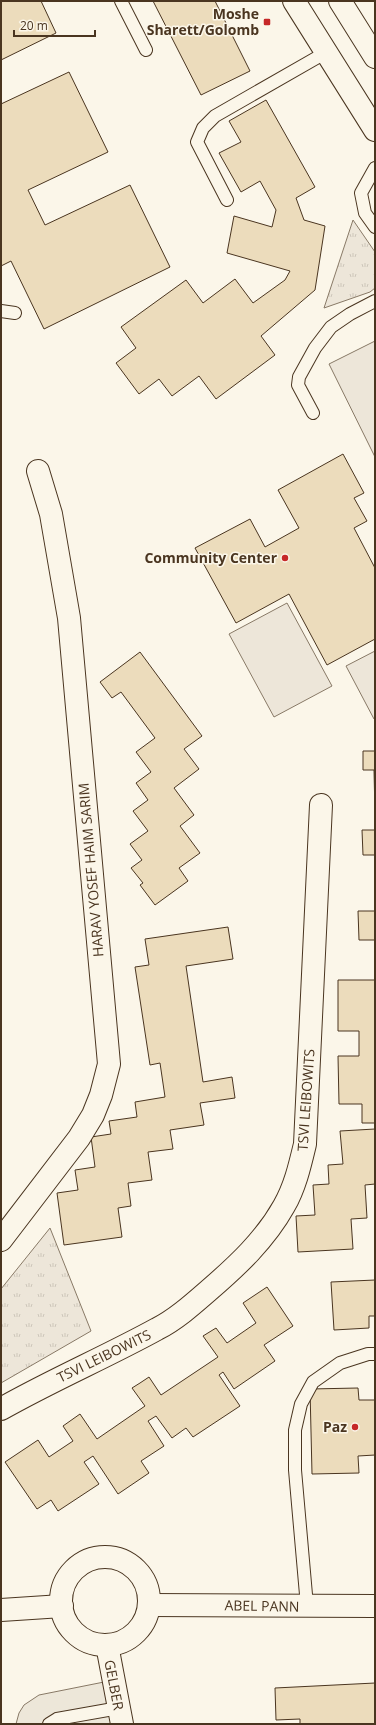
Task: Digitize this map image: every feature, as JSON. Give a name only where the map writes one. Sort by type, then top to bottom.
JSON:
[{"type":"street","points":[[294,1],[325,53],[375,130]]},
{"type":"street","points":[[340,1],[375,57]]},
{"type":"street","name":"HARAV YOSEF HAIM SARIM","points":[[1,1240],[79,1138],[93,1115],[101,1094],[109,1064],[69,618],[51,514],[38,471]]},
{"type":"street","name":"TSVI LEIBOWITS","points":[[1,1409],[98,1358],[159,1329],[192,1305],[238,1265],[265,1235],[284,1206],[298,1172],[305,1144],[321,805]]},
{"type":"street","points":[[110,1556],[125,1561],[138,1570],[146,1582],[150,1598],[149,1605],[148,1613],[142,1626],[133,1636],[120,1643],[107,1645],[92,1644],[80,1637],[70,1628],[63,1615],[61,1602],[63,1587],[70,1574],[81,1563],[95,1557],[110,1556]]},
{"type":"street","name":"ABEL PANN","points":[[149,1605],[375,1606]]},
{"type":"street","points":[[1,1610],[62,1606]]},
{"type":"street","name":"GELBER","points":[[107,1645],[120,1716]]},
{"type":"lane","points":[[121,1],[146,50]]},
{"type":"lane","points":[[227,200],[197,142],[203,128],[214,116],[325,53]]},
{"type":"lane","points":[[375,168],[361,193],[365,212],[375,227]]},
{"type":"lane","points":[[313,413],[298,385],[299,378],[314,348],[331,327],[350,314],[375,301]]},
{"type":"lane","points":[[1,311],[15,313]]},
{"type":"lane","points":[[307,1606],[296,1470],[296,1430],[301,1404],[313,1382],[340,1363],[368,1354],[375,1354]]},
{"type":"lane","points":[[49,1724],[57,1719],[120,1716]]},
{"type":"green space","points":[[353,220],[375,252],[375,288],[370,292],[324,308]]},
{"type":"green space","points":[[375,341],[375,457],[329,364]]},
{"type":"green space","points":[[287,603],[332,686],[274,717],[229,634]]},
{"type":"green space","points":[[375,651],[375,718],[374,719],[346,666]]},
{"type":"green space","points":[[50,1228],[91,1331],[1,1383],[1,1289]]},
{"type":"shaded area","points":[[109,1681],[115,1724],[16,1724],[19,1713],[24,1705],[39,1695]]},
{"type":"building","points":[[1,1],[41,1],[56,33],[1,60]]},
{"type":"building","points":[[153,1],[215,1],[250,71],[201,95]]},
{"type":"building","points":[[69,72],[108,152],[28,190],[45,225],[130,185],[170,267],[44,329],[11,261],[1,266],[1,104]]},
{"type":"building","points":[[266,100],[315,187],[296,198],[304,220],[325,226],[315,290],[261,336],[275,355],[216,399],[199,376],[172,396],[159,379],[139,394],[116,363],[136,348],[121,327],[186,280],[203,303],[235,279],[253,303],[285,280],[290,271],[227,253],[234,216],[272,227],[276,210],[260,181],[241,192],[219,153],[241,142],[229,121]]},
{"type":"building","name":"Community Center","points":[[343,454],[364,493],[354,498],[367,521],[354,528],[375,568],[375,639],[327,665],[289,594],[236,623],[195,548],[250,519],[265,547],[299,528],[278,490]]},
{"type":"building","points":[[140,652],[202,736],[184,749],[199,769],[174,788],[194,815],[180,826],[200,853],[179,868],[188,881],[155,905],[140,885],[143,883],[131,868],[142,860],[130,844],[148,831],[133,811],[148,800],[136,783],[151,772],[136,752],[155,738],[121,692],[112,698],[100,682]]},
{"type":"building","points":[[363,751],[375,751],[375,814],[374,770],[363,770]]},
{"type":"building","points":[[362,830],[375,830],[375,855],[363,855]]},
{"type":"building","points":[[358,911],[375,911],[375,940],[359,940]]},
{"type":"building","points":[[228,927],[233,959],[186,966],[203,1082],[232,1077],[235,1098],[200,1103],[204,1125],[170,1130],[173,1149],[148,1152],[152,1180],[128,1183],[131,1206],[118,1208],[122,1237],[64,1245],[57,1193],[78,1190],[75,1170],[95,1167],[91,1137],[111,1134],[109,1121],[137,1117],[135,1102],[165,1097],[160,1063],[150,1065],[135,967],[149,965],[145,939]]},
{"type":"building","points":[[338,980],[375,980],[375,1123],[362,1123],[362,1104],[339,1104],[338,1056],[359,1056],[359,1031],[338,1031]]},
{"type":"building","points":[[375,1129],[375,1184],[365,1185],[367,1218],[351,1219],[353,1249],[298,1252],[296,1216],[315,1215],[313,1185],[329,1184],[328,1165],[343,1164],[340,1131]]},
{"type":"building","points":[[375,1280],[375,1316],[369,1316],[369,1328],[334,1330],[331,1282]]},
{"type":"building","points":[[267,1287],[293,1326],[264,1345],[275,1361],[234,1389],[223,1372],[219,1375],[240,1406],[193,1437],[186,1428],[172,1438],[156,1416],[148,1421],[164,1446],[141,1461],[149,1473],[118,1494],[93,1456],[84,1462],[99,1484],[58,1511],[51,1500],[37,1509],[5,1462],[38,1440],[49,1457],[73,1441],[63,1426],[80,1414],[97,1439],[145,1406],[132,1388],[149,1377],[161,1395],[218,1357],[203,1336],[216,1328],[227,1343],[256,1323],[243,1303]]},
{"type":"building","points":[[358,1388],[359,1400],[375,1400],[375,1455],[358,1456],[359,1473],[312,1474],[310,1389]]},
{"type":"building","points":[[375,1683],[375,1724],[300,1724],[300,1719],[276,1720],[275,1688]]},
{"type":"place","name":"Moshe Sharett/Golomb","points":[[267,22]]},
{"type":"place","name":"Community Center","points":[[285,558]]},
{"type":"place","name":"Paz","points":[[355,1427]]}]
